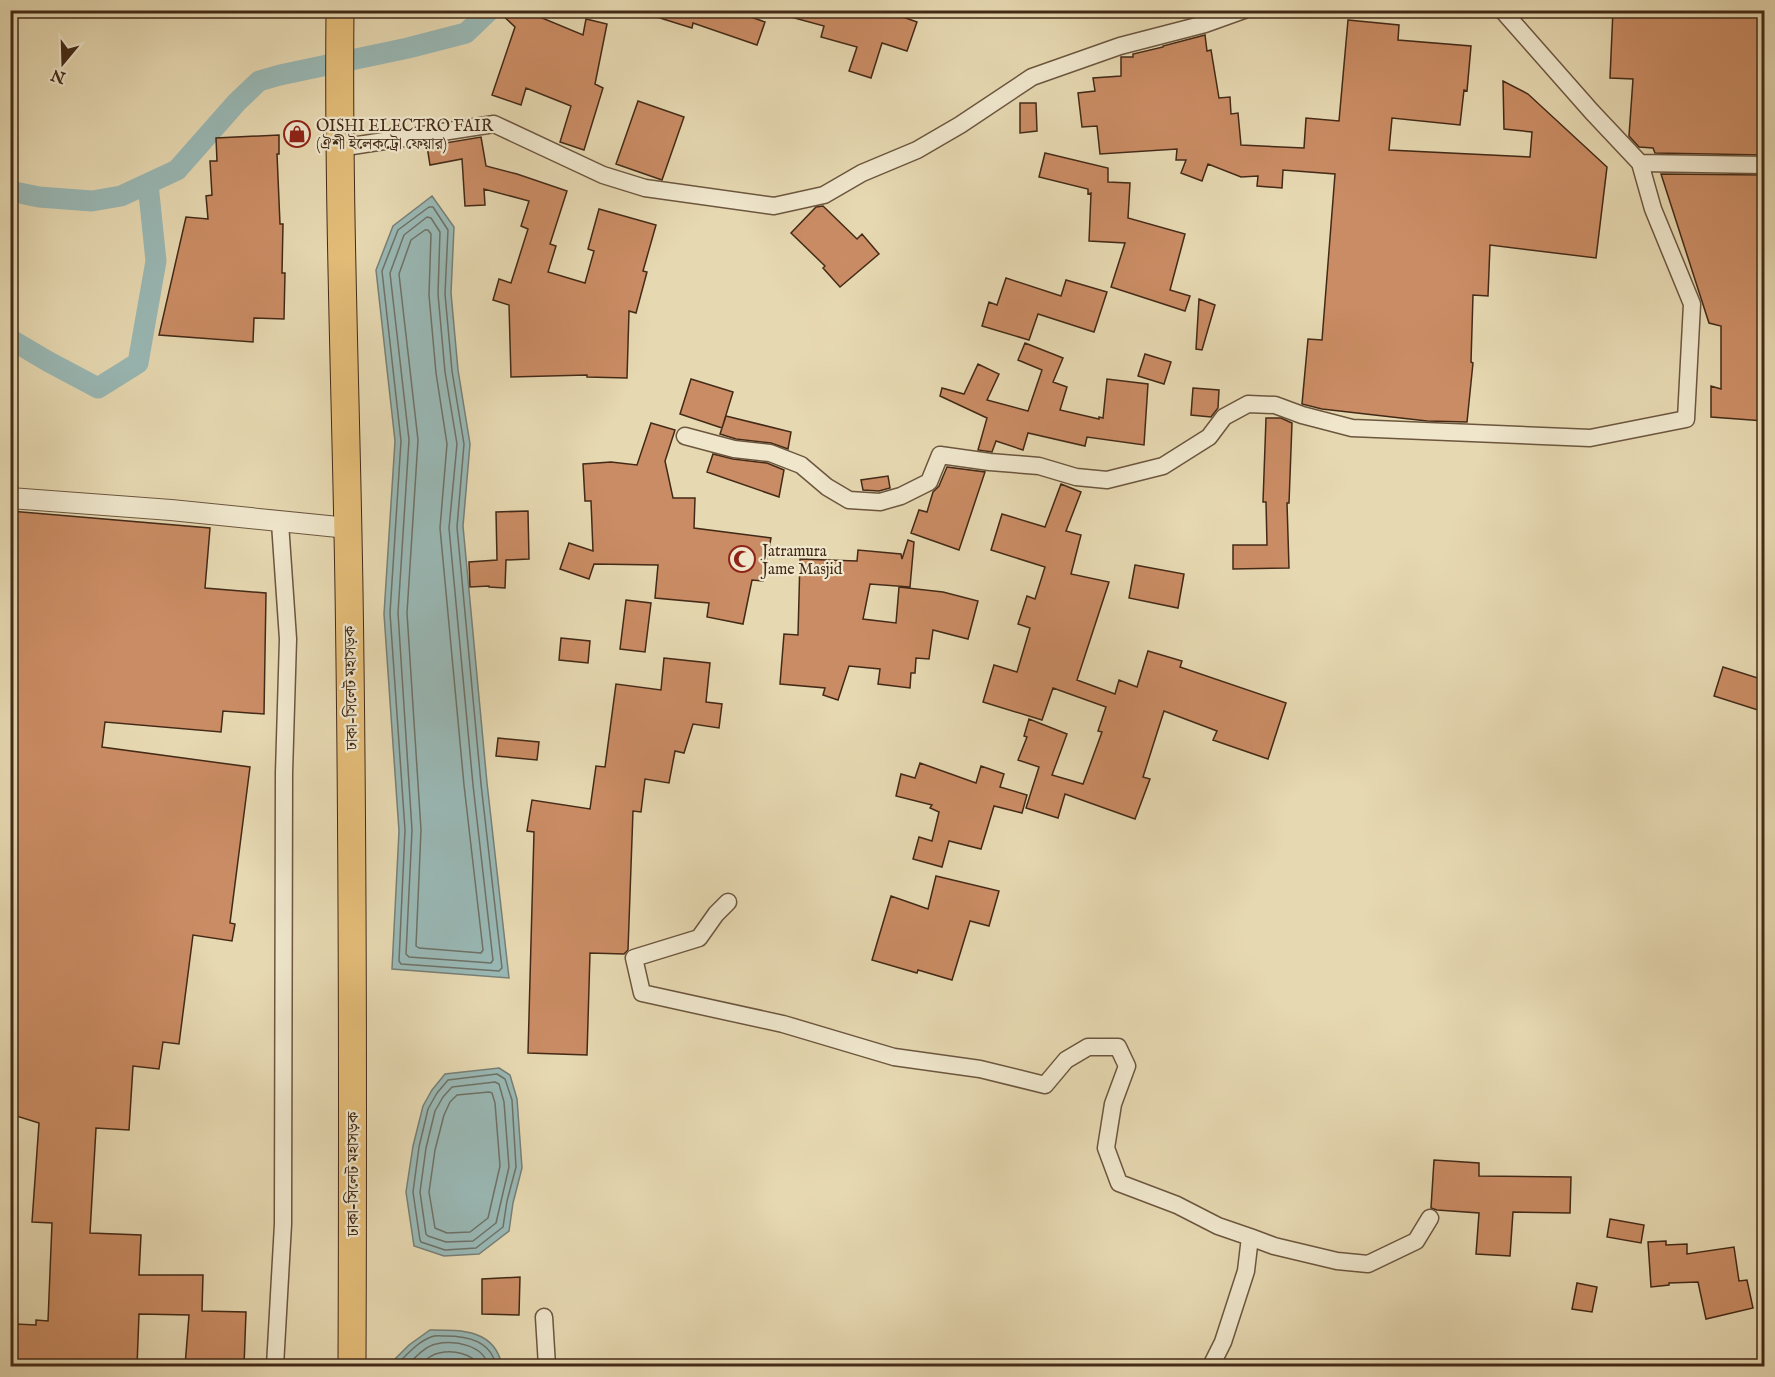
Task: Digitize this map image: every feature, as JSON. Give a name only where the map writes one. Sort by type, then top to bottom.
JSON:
[{"type":"highway","name":"ঢাকা-সিলেট মহাসড়ক","points":[[340,13],[339,148],[348,528],[353,992],[352,1366]]},
{"type":"street","points":[[339,148],[494,124],[603,175],[645,188],[774,206],[824,195],[861,173],[917,150],[960,125],[1032,77],[1120,46],[1205,24],[1244,10]]},
{"type":"street","points":[[686,436],[734,449],[770,453],[801,465],[827,487],[849,500],[880,502],[901,496],[929,482],[940,455],[1039,466],[1076,477],[1107,480],[1163,466],[1209,437],[1224,417],[1248,404],[1275,405],[1302,415],[1352,428],[1590,438],[1686,419],[1692,304],[1653,209],[1640,163],[1502,10]]},
{"type":"street","points":[[1640,163],[1764,165]]},
{"type":"street","points":[[10,498],[171,510],[280,523],[348,528]]},
{"type":"street","points":[[276,1366],[284,1224],[284,773],[288,639],[280,523]]},
{"type":"street","points":[[728,902],[716,914],[699,938],[634,958],[642,993],[783,1024],[894,1058],[980,1070],[1045,1085],[1066,1060],[1088,1047],[1118,1047],[1127,1066],[1113,1104],[1106,1148],[1119,1182],[1218,1226],[1274,1246],[1336,1261],[1368,1264],[1416,1241],[1430,1218]]},
{"type":"street","points":[[1211,1366],[1223,1342],[1246,1271],[1250,1237]]},
{"type":"street","points":[[544,1317],[548,1366]]},
{"type":"water","points":[[432,196],[454,227],[451,293],[458,370],[470,444],[463,526],[487,783],[509,978],[392,969],[399,831],[384,614],[395,441],[376,270],[393,226]]},
{"type":"water","points":[[499,1068],[510,1075],[517,1099],[522,1168],[509,1231],[479,1254],[444,1256],[414,1246],[406,1192],[413,1146],[423,1106],[445,1074]]},
{"type":"water","points":[[430,1330],[453,1330],[484,1338],[498,1354],[502,1366],[388,1366],[409,1345]]},
{"type":"building","points":[[497,10],[523,10],[583,35],[586,19],[607,24],[595,84],[603,88],[584,150],[560,142],[571,106],[526,88],[521,105],[492,95],[515,27]]},
{"type":"building","points":[[648,10],[731,10],[765,22],[757,45],[693,23],[692,28],[647,14]]},
{"type":"building","points":[[788,10],[861,10],[884,17],[886,11],[917,22],[907,51],[882,43],[871,78],[849,71],[857,47],[821,37],[824,26],[787,16]]},
{"type":"building","points":[[1613,10],[1764,10],[1764,155],[1655,153],[1653,148],[1639,147],[1629,136],[1633,79],[1610,78]]},
{"type":"building","points":[[1348,20],[1399,25],[1398,40],[1471,46],[1467,91],[1464,90],[1460,125],[1392,118],[1389,150],[1530,157],[1532,132],[1504,129],[1503,81],[1528,94],[1607,167],[1596,258],[1490,245],[1488,296],[1473,295],[1471,362],[1473,363],[1467,422],[1427,421],[1322,409],[1302,404],[1308,339],[1322,340],[1335,174],[1283,170],[1282,188],[1257,186],[1258,176],[1241,177],[1208,164],[1202,181],[1181,173],[1186,160],[1176,160],[1177,149],[1100,154],[1097,126],[1082,127],[1078,93],[1095,91],[1093,78],[1121,76],[1121,57],[1133,57],[1133,54],[1205,35],[1207,51],[1211,50],[1219,98],[1230,97],[1231,114],[1238,113],[1241,145],[1304,148],[1306,118],[1339,121]]},
{"type":"building","points":[[638,101],[684,117],[662,180],[616,164]]},
{"type":"building","points":[[1020,103],[1036,103],[1037,131],[1020,133]]},
{"type":"building","points":[[279,135],[279,154],[277,154],[280,224],[283,224],[284,319],[254,318],[253,342],[159,335],[186,217],[208,219],[206,196],[212,195],[210,161],[217,161],[216,138]]},
{"type":"building","points":[[481,137],[486,166],[567,191],[550,244],[556,246],[548,272],[585,283],[594,251],[588,249],[599,209],[656,225],[643,271],[647,272],[636,313],[629,311],[627,378],[587,377],[587,375],[511,377],[509,305],[493,300],[499,279],[511,283],[528,229],[521,226],[529,201],[484,189],[485,205],[465,206],[462,159],[430,165],[427,146]]},
{"type":"building","points":[[1045,153],[1108,168],[1108,182],[1130,183],[1128,218],[1185,234],[1170,290],[1190,296],[1185,311],[1111,287],[1125,243],[1089,241],[1091,193],[1088,194],[1088,189],[1039,177]]},
{"type":"building","points":[[1661,174],[1764,175],[1764,421],[1711,417],[1711,386],[1721,389],[1721,326],[1709,323]]},
{"type":"building","points":[[823,206],[857,239],[862,234],[879,254],[840,287],[823,268],[825,266],[791,233],[816,207]]},
{"type":"building","points":[[1006,278],[1061,296],[1066,280],[1107,292],[1094,332],[1038,314],[1029,340],[982,326],[989,302],[997,305]]},
{"type":"building","points":[[1199,299],[1215,305],[1202,350],[1196,349]]},
{"type":"building","points":[[1025,343],[1063,358],[1053,382],[1067,387],[1060,410],[1103,418],[1107,379],[1148,384],[1144,445],[1087,437],[1085,446],[1028,433],[1023,450],[996,441],[992,452],[978,450],[987,418],[940,396],[942,388],[964,394],[978,364],[999,374],[987,400],[1028,411],[1042,370],[1018,360]]},
{"type":"building","points":[[1145,354],[1171,362],[1164,384],[1138,376]]},
{"type":"building","points":[[691,379],[733,392],[722,428],[680,414]]},
{"type":"building","points":[[1193,388],[1219,390],[1218,408],[1211,417],[1191,415]]},
{"type":"building","points":[[726,416],[791,432],[788,449],[771,443],[736,439],[720,434]]},
{"type":"building","points":[[1266,418],[1281,418],[1292,423],[1289,503],[1287,503],[1289,568],[1233,569],[1233,545],[1267,545],[1266,502],[1263,502]]},
{"type":"building","points":[[651,423],[675,430],[665,461],[673,498],[695,498],[694,528],[771,538],[763,581],[752,580],[743,624],[707,617],[709,603],[655,598],[658,565],[594,564],[589,579],[560,569],[569,543],[593,551],[591,501],[585,501],[583,464],[611,462],[637,465]]},
{"type":"building","points":[[713,454],[767,463],[784,470],[779,497],[707,472]]},
{"type":"building","points":[[947,467],[985,472],[959,550],[911,533],[919,510],[927,512],[933,492],[939,486]]},
{"type":"building","points":[[888,476],[890,488],[879,491],[863,490],[861,480]]},
{"type":"building","points":[[1061,484],[1081,492],[1066,531],[1081,535],[1071,574],[1109,582],[1077,680],[1115,694],[1119,680],[1137,687],[1148,651],[1182,661],[1180,667],[1286,703],[1268,759],[1213,740],[1217,731],[1164,711],[1143,777],[1150,779],[1135,819],[1065,794],[1058,818],[1026,808],[1039,767],[1018,760],[1027,737],[1024,736],[1029,719],[1067,734],[1052,775],[1083,784],[1102,732],[1098,731],[1106,707],[1053,688],[1042,720],[983,702],[994,665],[1017,672],[1030,628],[1018,624],[1027,596],[1035,599],[1045,567],[991,550],[1002,514],[1045,527]]},
{"type":"building","points":[[10,511],[210,528],[205,588],[266,593],[264,714],[223,711],[221,732],[105,722],[102,747],[250,767],[230,923],[235,924],[232,941],[193,935],[179,1044],[163,1042],[159,1069],[133,1066],[129,1130],[96,1128],[90,1233],[141,1235],[139,1275],[203,1275],[202,1311],[246,1312],[244,1366],[185,1366],[189,1315],[139,1314],[137,1366],[13,1366],[16,1324],[36,1325],[36,1320],[48,1321],[52,1223],[32,1222],[39,1123],[10,1114]]},
{"type":"building","points":[[528,511],[529,559],[506,560],[505,588],[470,587],[469,562],[497,560],[496,512]]},
{"type":"building","points":[[908,540],[914,542],[910,587],[870,584],[863,619],[896,623],[899,587],[943,592],[978,601],[968,639],[933,630],[929,659],[916,658],[915,673],[911,673],[910,688],[878,684],[880,669],[849,666],[838,700],[823,695],[825,688],[780,684],[784,634],[798,635],[800,559],[857,561],[858,550],[901,554],[902,559]]},
{"type":"building","points":[[1135,565],[1184,574],[1178,608],[1129,598]]},
{"type":"building","points":[[626,600],[651,603],[645,652],[620,649]]},
{"type":"building","points":[[561,638],[590,641],[588,663],[559,660]]},
{"type":"building","points":[[664,658],[710,663],[706,702],[722,704],[719,728],[693,724],[684,753],[675,751],[669,783],[645,779],[641,812],[633,811],[628,950],[624,954],[590,953],[587,1055],[528,1053],[534,832],[527,831],[532,800],[590,809],[596,766],[605,767],[616,684],[661,690]]},
{"type":"building","points":[[1723,667],[1764,680],[1764,712],[1714,696]]},
{"type":"building","points":[[498,738],[539,742],[537,760],[496,756]]},
{"type":"building","points":[[920,763],[976,783],[981,766],[1004,774],[1000,787],[1027,795],[1022,813],[994,806],[981,849],[949,841],[942,867],[913,859],[919,837],[932,841],[939,812],[930,808],[932,805],[896,796],[901,774],[915,778]]},
{"type":"building","points":[[936,876],[999,891],[989,926],[970,921],[952,980],[872,960],[891,896],[928,909]]},
{"type":"building","points":[[1434,1160],[1479,1163],[1479,1176],[1571,1177],[1570,1213],[1513,1212],[1510,1256],[1476,1254],[1479,1213],[1431,1208]]},
{"type":"building","points":[[1610,1219],[1644,1225],[1641,1243],[1607,1237]]},
{"type":"building","points":[[1666,1241],[1666,1245],[1687,1244],[1687,1254],[1734,1247],[1739,1281],[1747,1280],[1753,1308],[1706,1319],[1698,1282],[1669,1283],[1669,1285],[1651,1287],[1648,1242]]},
{"type":"building","points":[[520,1277],[519,1315],[482,1314],[482,1279]]},
{"type":"building","points":[[1577,1283],[1597,1287],[1592,1312],[1572,1309]]},
{"type":"waterway","points":[[10,191],[39,197],[92,201],[121,196],[177,170],[237,102],[259,81],[466,33],[490,10]]},
{"type":"waterway","points":[[10,339],[98,388],[138,363],[156,261],[148,184]]},
{"type":"place","name":"OISHI ELECTRO FAIR (ঐশী ইলেকট্রো ফেয়ার)","points":[[297,134]]},
{"type":"place","name":"Jatramura Jame Masjid","points":[[742,559]]}]
